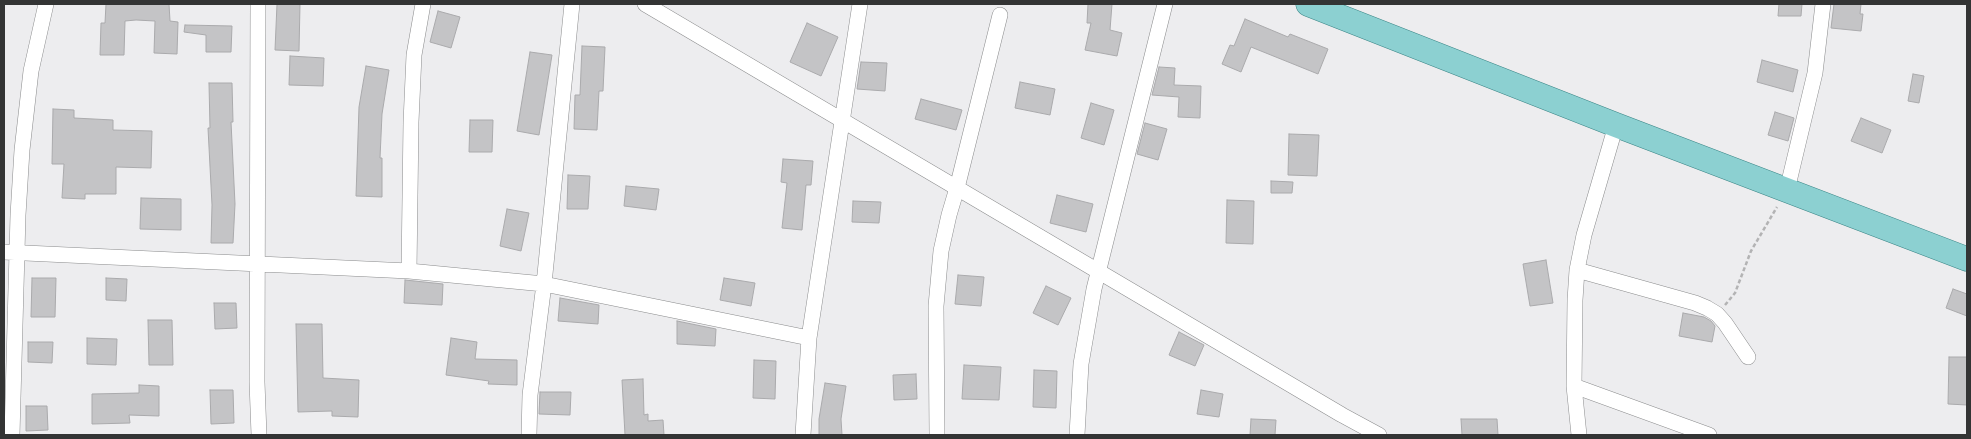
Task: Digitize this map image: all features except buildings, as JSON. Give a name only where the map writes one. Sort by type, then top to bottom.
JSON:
[{"type":"main road","points":[[1308,4],[1616,125],[1967,258]]},
{"type":"street","points":[[12,435],[10,252],[18,215],[26,104],[31,71],[46,4]]},
{"type":"street","points":[[258,4],[257,382],[259,435]]},
{"type":"street","points":[[409,271],[414,55],[423,4]]},
{"type":"street","points":[[529,435],[530,395],[544,284],[572,4]]},
{"type":"street","points":[[645,4],[1333,410],[1379,435]]},
{"type":"street","points":[[803,435],[809,338],[860,4]]},
{"type":"street","points":[[1077,435],[1081,364],[1098,272],[1165,4]]},
{"type":"street","points":[[1787,190],[1815,73],[1823,4]]},
{"type":"street","points":[[937,435],[936,306],[942,251],[949,216],[1000,15]]},
{"type":"street","points":[[1579,435],[1574,386],[1577,270],[1586,226],[1616,125]]},
{"type":"street","points":[[10,252],[409,271],[544,284],[809,338]]},
{"type":"street","points":[[1577,270],[1695,303],[1717,314],[1748,357]]},
{"type":"street","points":[[1574,386],[1709,435]]},
{"type":"path","points":[[1717,314],[1736,293],[1756,240],[1787,190]]}]
